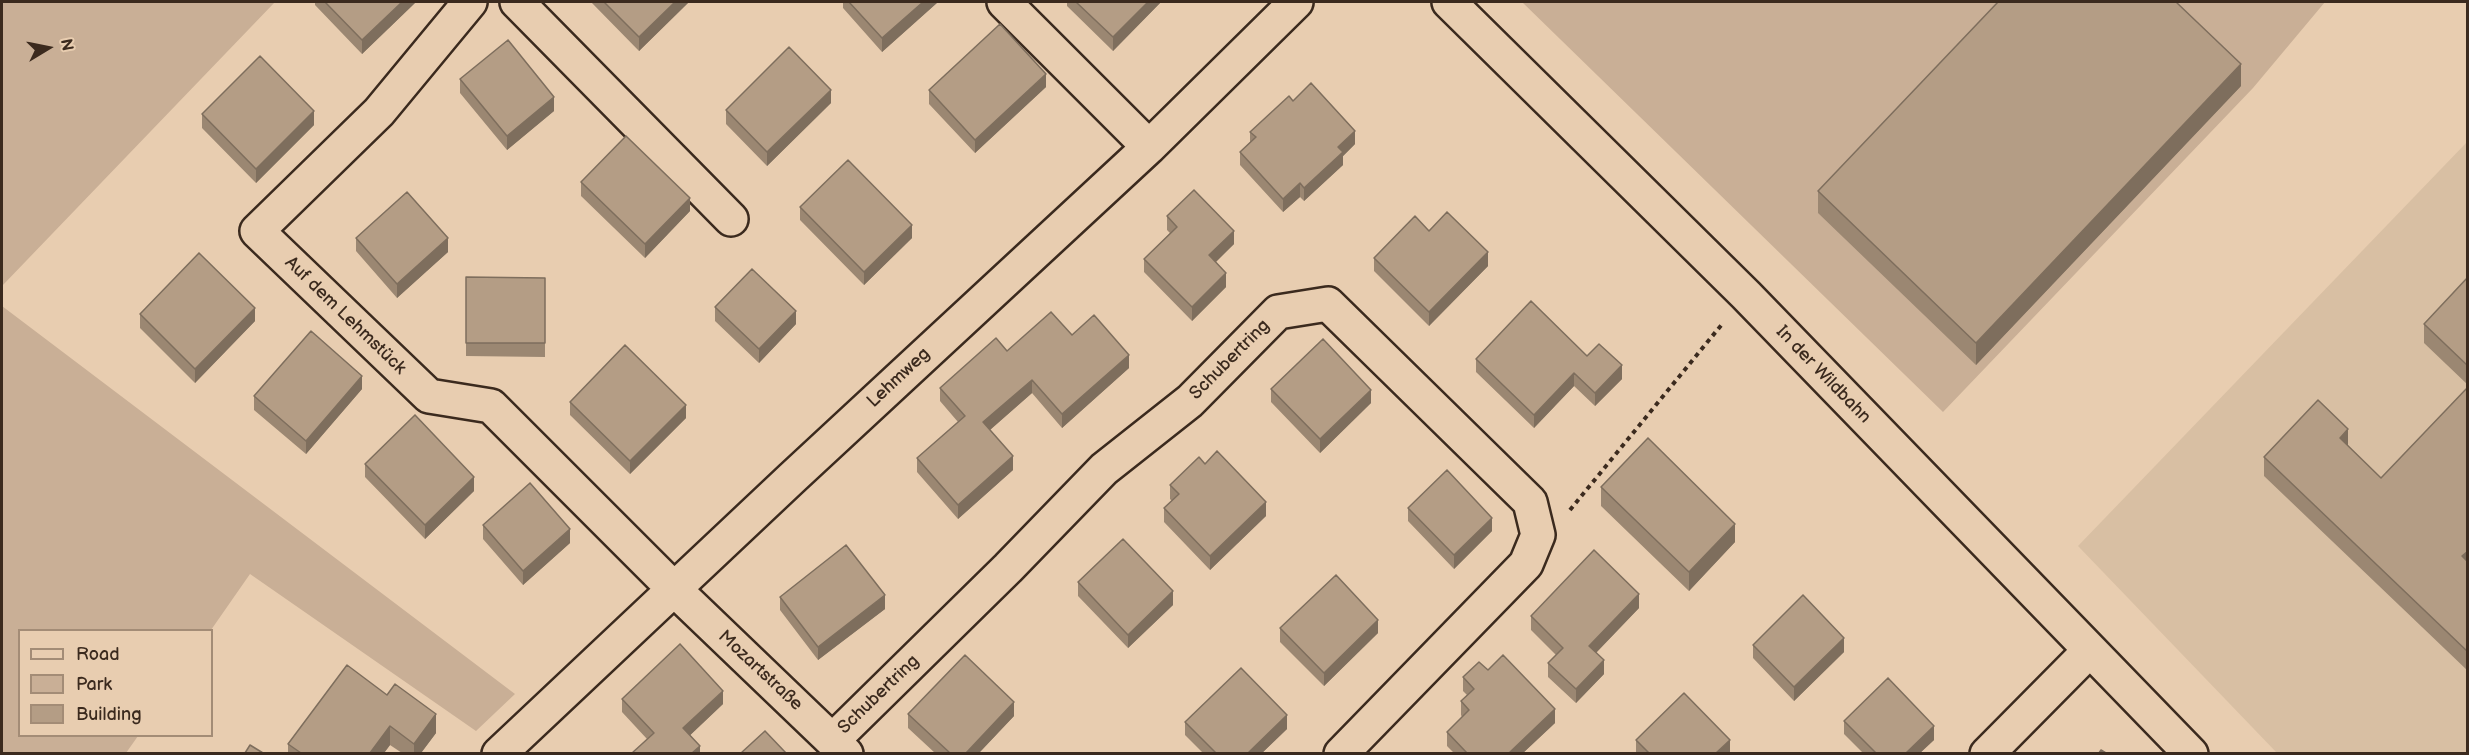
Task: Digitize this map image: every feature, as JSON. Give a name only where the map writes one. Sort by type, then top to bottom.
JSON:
[{"type":"street","name":"Auf dem Lehmstück","points":[[470,2],[379,112],[257,231],[429,396],[491,406],[674,589]]},
{"type":"street","points":[[517,2],[731,219]]},
{"type":"street","points":[[1004,2],[1149,147]]},
{"type":"street","name":"Lehmweg","points":[[499,753],[1149,147],[1296,2]]},
{"type":"street","name":"In der Wildbahn","points":[[1449,2],[1746,295],[2090,651],[2192,753]]},
{"type":"street","name":"Schubertring","points":[[839,747],[1104,469],[1190,401],[1278,312],[1328,304],[1530,502],[1538,535],[1526,564],[1341,753]]},
{"type":"street","name":"Mozartstraße","points":[[674,589],[839,747]]},
{"type":"street","points":[[1987,753],[2090,651]]},
{"type":"path","points":[[1564,518],[1746,295]]},
{"type":"shaded area","points":[[2467,142],[2467,753],[2277,753],[2078,546]]},
{"type":"green space","points":[[2,2],[275,2],[2,286]]},
{"type":"green space","points":[[1522,2],[2325,2],[2253,88],[1943,412]]},
{"type":"green space","points":[[2,306],[515,694],[476,731],[250,574],[212,629],[18,629],[18,737],[137,737],[126,753],[2,753]]},
{"type":"building","points":[[325,2],[402,2],[362,40]]},
{"type":"building","points":[[604,2],[675,2],[639,37]]},
{"type":"building","points":[[849,2],[923,2],[882,38]]},
{"type":"building","points":[[1076,2],[1148,2],[1113,37]]},
{"type":"building","points":[[1998,2],[2176,2],[2241,64],[1976,343],[1818,191]]},
{"type":"building","points":[[1000,24],[1046,74],[975,140],[929,90]]},
{"type":"building","points":[[508,40],[554,97],[507,136],[460,79]]},
{"type":"building","points":[[789,47],[831,90],[767,152],[726,110]]},
{"type":"building","points":[[260,56],[314,111],[256,169],[202,114]]},
{"type":"building","points":[[1311,83],[1355,131],[1338,147],[1343,152],[1304,188],[1300,183],[1283,199],[1240,152],[1256,137],[1250,132],[1289,96],[1293,101]]},
{"type":"building","points":[[626,136],[690,198],[645,244],[581,182]]},
{"type":"building","points":[[848,160],[912,225],[864,272],[800,207]]},
{"type":"building","points":[[1194,190],[1234,231],[1209,255],[1226,273],[1192,307],[1144,259],[1177,227],[1167,216]]},
{"type":"building","points":[[407,192],[448,238],[397,284],[356,238]]},
{"type":"building","points":[[1447,212],[1488,252],[1429,312],[1374,258],[1415,216],[1429,231]]},
{"type":"building","points":[[199,253],[255,308],[195,369],[140,314]]},
{"type":"building","points":[[752,269],[796,311],[759,349],[715,307]]},
{"type":"building","points":[[466,277],[545,278],[545,343],[466,343]]},
{"type":"building","points":[[2468,277],[2468,366],[2424,324]]},
{"type":"building","points":[[1531,301],[1587,356],[1599,344],[1622,365],[1595,393],[1574,373],[1534,415],[1476,359]]},
{"type":"building","points":[[1051,312],[1072,335],[1094,315],[1129,355],[1062,414],[1032,380],[983,422],[1013,456],[958,505],[917,458],[965,416],[940,388],[996,338],[1007,351]]},
{"type":"building","points":[[311,331],[362,376],[306,441],[254,396]]},
{"type":"building","points":[[1323,339],[1371,390],[1320,439],[1271,389]]},
{"type":"building","points":[[625,345],[686,405],[630,461],[570,402]]},
{"type":"building","points":[[2468,387],[2468,551],[2462,556],[2468,562],[2468,652],[2264,457],[2318,400],[2348,429],[2340,438],[2381,478]]},
{"type":"building","points":[[415,415],[474,477],[425,525],[365,464]]},
{"type":"building","points":[[1648,438],[1735,524],[1689,572],[1601,487]]},
{"type":"building","points":[[1217,451],[1266,502],[1210,556],[1164,508],[1179,494],[1170,485],[1199,457],[1205,464]]},
{"type":"building","points":[[1447,470],[1492,518],[1454,555],[1408,508]]},
{"type":"building","points":[[530,483],[570,529],[523,571],[483,525]]},
{"type":"building","points":[[1123,539],[1173,591],[1128,635],[1078,582]]},
{"type":"building","points":[[846,545],[885,595],[818,647],[780,597]]},
{"type":"building","points":[[1594,550],[1639,594],[1589,646],[1604,660],[1576,689],[1548,663],[1563,648],[1531,616]]},
{"type":"building","points":[[1336,575],[1378,620],[1324,673],[1280,628]]},
{"type":"building","points":[[1803,595],[1844,638],[1794,687],[1753,645]]},
{"type":"building","points":[[680,644],[723,691],[683,728],[700,746],[692,753],[632,753],[654,733],[622,699]]},
{"type":"building","points":[[965,655],[1014,702],[966,753],[950,753],[908,714]]},
{"type":"building","points":[[1503,655],[1555,709],[1509,753],[1467,753],[1447,732],[1469,710],[1461,701],[1474,689],[1463,677],[1479,662],[1488,670]]},
{"type":"building","points":[[347,665],[387,695],[395,684],[436,714],[414,744],[390,726],[370,753],[301,753],[288,744]]},
{"type":"building","points":[[1241,668],[1287,715],[1248,753],[1216,753],[1185,722]]},
{"type":"building","points":[[1888,678],[1934,726],[1906,753],[1876,753],[1844,721]]},
{"type":"building","points":[[1684,693],[1730,740],[1716,753],[1649,753],[1636,740]]},
{"type":"building","points":[[765,731],[786,753],[741,753]]},
{"type":"building","points":[[250,745],[263,753],[245,753]]}]
